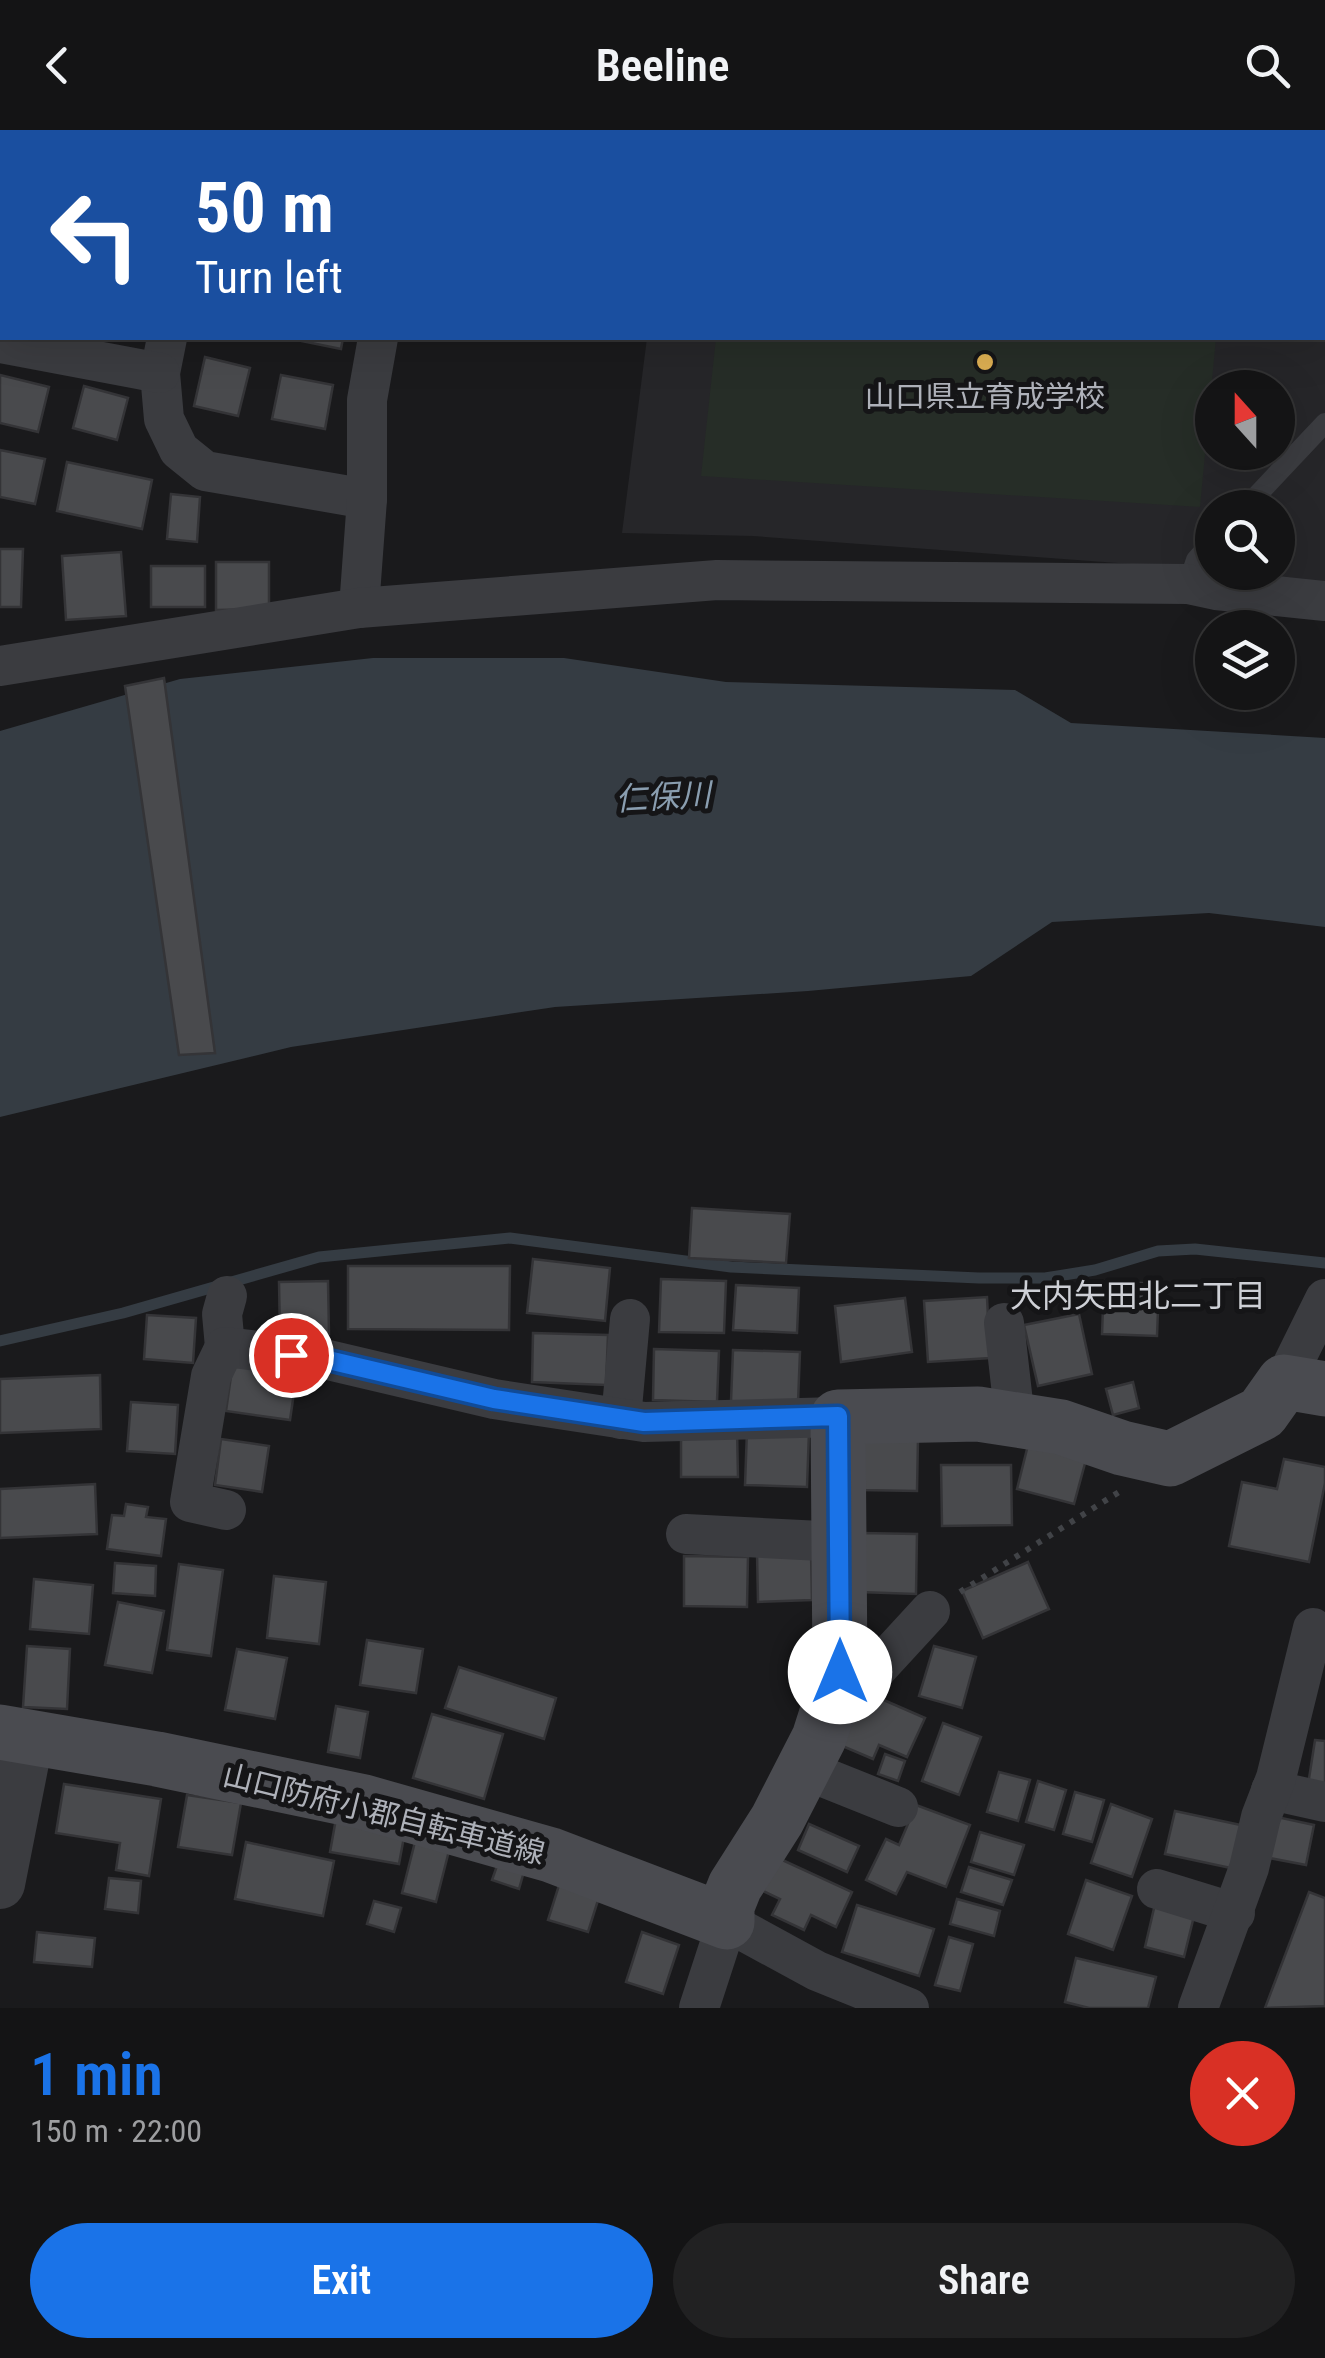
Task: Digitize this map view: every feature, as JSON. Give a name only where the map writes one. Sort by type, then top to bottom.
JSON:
[{"type":"main road","points":[[728,1922],[727,1906],[735,1886],[804,1769],[819,1738],[840,1672],[838,1416],[978,1414],[1062,1427],[1122,1448],[1170,1459],[1262,1413],[1304,1385]]},
{"type":"main road","name":"山口防府小郡自転車道線","points":[[15,1735],[156,1759],[364,1802],[551,1855],[728,1922]]},
{"type":"street","points":[[358,608],[367,498],[366,400],[378,340]]},
{"type":"street","points":[[0,344],[164,355],[164,418],[179,450],[204,471],[367,498]]},
{"type":"street","points":[[0,666],[358,608],[716,580],[1188,584],[1325,600]]},
{"type":"street","points":[[192,1504],[210,1376],[225,1347],[222,1314],[227,1296]]},
{"type":"street","points":[[1304,1385],[1325,1299]]},
{"type":"street","points":[[620,1419],[630,1320]]},
{"type":"street","points":[[1004,1323],[1015,1420]]},
{"type":"street","points":[[225,1347],[324,1359],[494,1399],[644,1422],[838,1416]]},
{"type":"street","points":[[686,1534],[841,1542]]},
{"type":"street","points":[[840,1672],[872,1674],[930,1611]]},
{"type":"street","points":[[1198,2008],[1235,1913],[1314,1648]]},
{"type":"street","points":[[0,1884],[15,1735]]},
{"type":"street","points":[[804,1769],[898,1807]]},
{"type":"street","points":[[1270,1790],[1325,1802]]},
{"type":"street","points":[[1157,1889],[1235,1913]]},
{"type":"street","points":[[699,2008],[728,1922],[817,1972],[910,2008]]},
{"type":"lane","points":[[1262,490],[1325,423]]},
{"type":"lane","points":[[1188,584],[1195,563]]},
{"type":"path","points":[[930,1611],[1170,1459]]},
{"type":"shaded area","name":"山口県立育成学校","points":[[647,340],[1325,340],[1325,582],[1295,579],[1295,490],[1195,490],[1195,569],[753,536],[622,533]]},
{"type":"shaded area","points":[[716,340],[1216,340],[1213,370],[1195,370],[1195,470],[1204,470],[1202,490],[1195,490],[1195,507],[701,476]]},
{"type":"water","name":"仁保川","points":[[373,658],[564,658],[726,682],[1015,690],[1071,723],[1325,738],[1325,927],[1209,913],[1052,922],[971,976],[555,1007],[291,1047],[0,1117],[0,731],[180,679]]},
{"type":"building","points":[[297,340],[343,340],[341,349]]},
{"type":"building","points":[[205,357],[250,368],[238,416],[194,406]]},
{"type":"building","points":[[0,375],[49,387],[38,432],[0,423]]},
{"type":"building","points":[[281,375],[333,385],[325,429],[272,419]]},
{"type":"building","points":[[84,386],[128,398],[117,440],[73,428]]},
{"type":"building","points":[[0,450],[45,459],[35,504],[0,497]]},
{"type":"building","points":[[67,462],[152,480],[142,529],[57,511]]},
{"type":"building","points":[[171,494],[200,497],[197,542],[167,539]]},
{"type":"building","points":[[0,549],[23,549],[21,607],[0,607]]},
{"type":"building","points":[[121,552],[126,616],[66,620],[62,556]]},
{"type":"building","points":[[216,562],[269,562],[269,609],[216,610]]},
{"type":"building","points":[[151,566],[205,566],[205,607],[151,607]]},
{"type":"building","points":[[164,678],[215,1053],[179,1055],[125,686]]},
{"type":"building","points":[[692,1208],[790,1214],[786,1263],[689,1258]]},
{"type":"building","points":[[533,1259],[610,1268],[605,1321],[527,1313]]},
{"type":"building","points":[[348,1266],[510,1266],[509,1330],[348,1329]]},
{"type":"building","points":[[661,1279],[726,1281],[724,1333],[659,1332]]},
{"type":"building","points":[[328,1281],[329,1334],[280,1335],[279,1282]]},
{"type":"building","points":[[1104,1281],[1159,1284],[1157,1336],[1102,1334]]},
{"type":"building","points":[[736,1285],[799,1288],[797,1333],[733,1330]]},
{"type":"building","points":[[987,1297],[990,1358],[928,1362],[924,1301]]},
{"type":"building","points":[[905,1298],[912,1352],[841,1362],[835,1306]]},
{"type":"building","points":[[1079,1314],[1092,1374],[1038,1386],[1024,1325]]},
{"type":"building","points":[[147,1315],[196,1318],[193,1363],[144,1359]]},
{"type":"building","points":[[533,1333],[608,1335],[606,1385],[532,1382]]},
{"type":"building","points":[[654,1349],[719,1351],[717,1402],[653,1400]]},
{"type":"building","points":[[733,1350],[800,1352],[798,1403],[731,1401]]},
{"type":"building","points":[[233,1362],[297,1372],[290,1420],[226,1411]]},
{"type":"building","points":[[100,1375],[101,1429],[0,1433],[0,1379]]},
{"type":"building","points":[[1133,1382],[1139,1408],[1113,1415],[1106,1389]]},
{"type":"building","points":[[131,1402],[178,1405],[175,1454],[127,1451]]},
{"type":"building","points":[[737,1429],[738,1477],[681,1477],[681,1430]]},
{"type":"building","points":[[747,1430],[809,1432],[807,1487],[745,1485]]},
{"type":"building","points":[[863,1437],[918,1439],[917,1491],[861,1490]]},
{"type":"building","points":[[221,1439],[269,1446],[262,1492],[215,1485]]},
{"type":"building","points":[[1029,1441],[1087,1456],[1074,1504],[1017,1489]]},
{"type":"building","points":[[1284,1459],[1325,1467],[1309,1562],[1229,1546],[1242,1482],[1277,1489]]},
{"type":"building","points":[[941,1465],[1011,1465],[1012,1525],[942,1526]]},
{"type":"building","points":[[95,1484],[97,1534],[0,1538],[0,1489]]},
{"type":"building","points":[[126,1504],[148,1507],[146,1517],[166,1519],[161,1556],[107,1549],[112,1515],[124,1516]]},
{"type":"building","points":[[861,1533],[917,1534],[916,1594],[859,1592]]},
{"type":"building","points":[[811,1552],[812,1600],[758,1602],[757,1553]]},
{"type":"building","points":[[684,1556],[748,1557],[747,1607],[684,1606]]},
{"type":"building","points":[[1028,1562],[1049,1609],[983,1638],[962,1591]]},
{"type":"building","points":[[115,1563],[156,1566],[155,1596],[113,1593]]},
{"type":"building","points":[[179,1564],[223,1570],[211,1656],[167,1650]]},
{"type":"building","points":[[274,1576],[326,1582],[319,1644],[267,1638]]},
{"type":"building","points":[[34,1579],[93,1585],[89,1634],[30,1629]]},
{"type":"building","points":[[118,1602],[164,1611],[152,1673],[105,1665]]},
{"type":"building","points":[[367,1640],[423,1649],[416,1693],[360,1685]]},
{"type":"building","points":[[27,1646],[70,1649],[67,1709],[23,1707]]},
{"type":"building","points":[[934,1646],[976,1657],[962,1708],[919,1696]]},
{"type":"building","points":[[237,1649],[287,1658],[275,1719],[225,1710]]},
{"type":"building","points":[[459,1667],[556,1698],[544,1739],[445,1708]]},
{"type":"building","points":[[863,1691],[925,1718],[907,1757],[879,1745],[873,1759],[840,1745]]},
{"type":"building","points":[[336,1706],[368,1712],[360,1758],[328,1752]]},
{"type":"building","points":[[432,1714],[503,1734],[484,1799],[413,1778]]},
{"type":"building","points":[[943,1723],[981,1737],[959,1795],[922,1781]]},
{"type":"building","points":[[1315,1740],[1325,1741],[1325,1788],[1308,1785]]},
{"type":"building","points":[[885,1754],[905,1761],[898,1781],[878,1774]]},
{"type":"building","points":[[999,1772],[1030,1780],[1018,1821],[987,1812]]},
{"type":"building","points":[[1038,1781],[1066,1790],[1054,1830],[1026,1822]]},
{"type":"building","points":[[64,1784],[161,1799],[149,1876],[116,1870],[120,1843],[56,1833]]},
{"type":"building","points":[[1075,1792],[1104,1800],[1092,1842],[1063,1834]]},
{"type":"building","points":[[187,1795],[241,1803],[232,1855],[178,1847]]},
{"type":"building","points":[[1111,1804],[1152,1819],[1132,1877],[1091,1863]]},
{"type":"building","points":[[916,1805],[970,1825],[946,1887],[907,1872],[896,1894],[866,1880],[886,1839],[899,1845]]},
{"type":"building","points":[[1175,1811],[1250,1827],[1240,1870],[1165,1854]]},
{"type":"building","points":[[337,1813],[406,1826],[399,1864],[330,1852]]},
{"type":"building","points":[[1268,1815],[1314,1825],[1306,1865],[1259,1856]]},
{"type":"building","points":[[809,1824],[859,1846],[847,1872],[798,1850]]},
{"type":"building","points":[[980,1832],[1024,1845],[1014,1875],[971,1862]]},
{"type":"building","points":[[417,1834],[451,1843],[436,1902],[402,1893]]},
{"type":"building","points":[[246,1842],[334,1861],[323,1916],[235,1899]]},
{"type":"building","points":[[778,1858],[852,1892],[836,1927],[811,1915],[804,1930],[772,1915],[780,1899],[763,1891]]},
{"type":"building","points":[[499,1860],[525,1868],[519,1889],[492,1880]]},
{"type":"building","points":[[969,1867],[1012,1880],[1003,1905],[961,1892]]},
{"type":"building","points":[[109,1878],[141,1881],[138,1913],[105,1909]]},
{"type":"building","points":[[1086,1880],[1132,1896],[1113,1950],[1068,1934]]},
{"type":"building","points":[[560,1882],[600,1894],[588,1932],[548,1920]]},
{"type":"building","points":[[1309,1892],[1325,1898],[1325,2006],[1265,2008]]},
{"type":"building","points":[[957,1899],[1000,1911],[994,1936],[950,1924]]},
{"type":"building","points":[[374,1901],[401,1908],[394,1932],[367,1924]]},
{"type":"building","points":[[1155,1904],[1195,1912],[1184,1957],[1145,1947]]},
{"type":"building","points":[[857,1905],[934,1929],[919,1976],[842,1952]]},
{"type":"building","points":[[37,1932],[95,1938],[92,1967],[34,1962]]},
{"type":"building","points":[[642,1932],[679,1945],[663,1994],[626,1982]]},
{"type":"building","points":[[949,1937],[973,1944],[960,1991],[935,1985]]},
{"type":"building","points":[[1076,1958],[1156,1977],[1148,2008],[1089,2008],[1065,2002]]},
{"type":"waterway","points":[[0,1341],[123,1313],[319,1257],[510,1238],[731,1267],[979,1278],[1045,1278],[1095,1270],[1158,1251],[1195,1249],[1325,1263]]},
{"type":"place","name":"山口県立育成学校","points":[[985,362]]},
{"type":"district","name":"大内矢田北二丁目","points":[[1138,1296]]},
{"type":"route","points":[[291,1355],[324,1359],[494,1399],[644,1422],[838,1416],[840,1672]]}]
